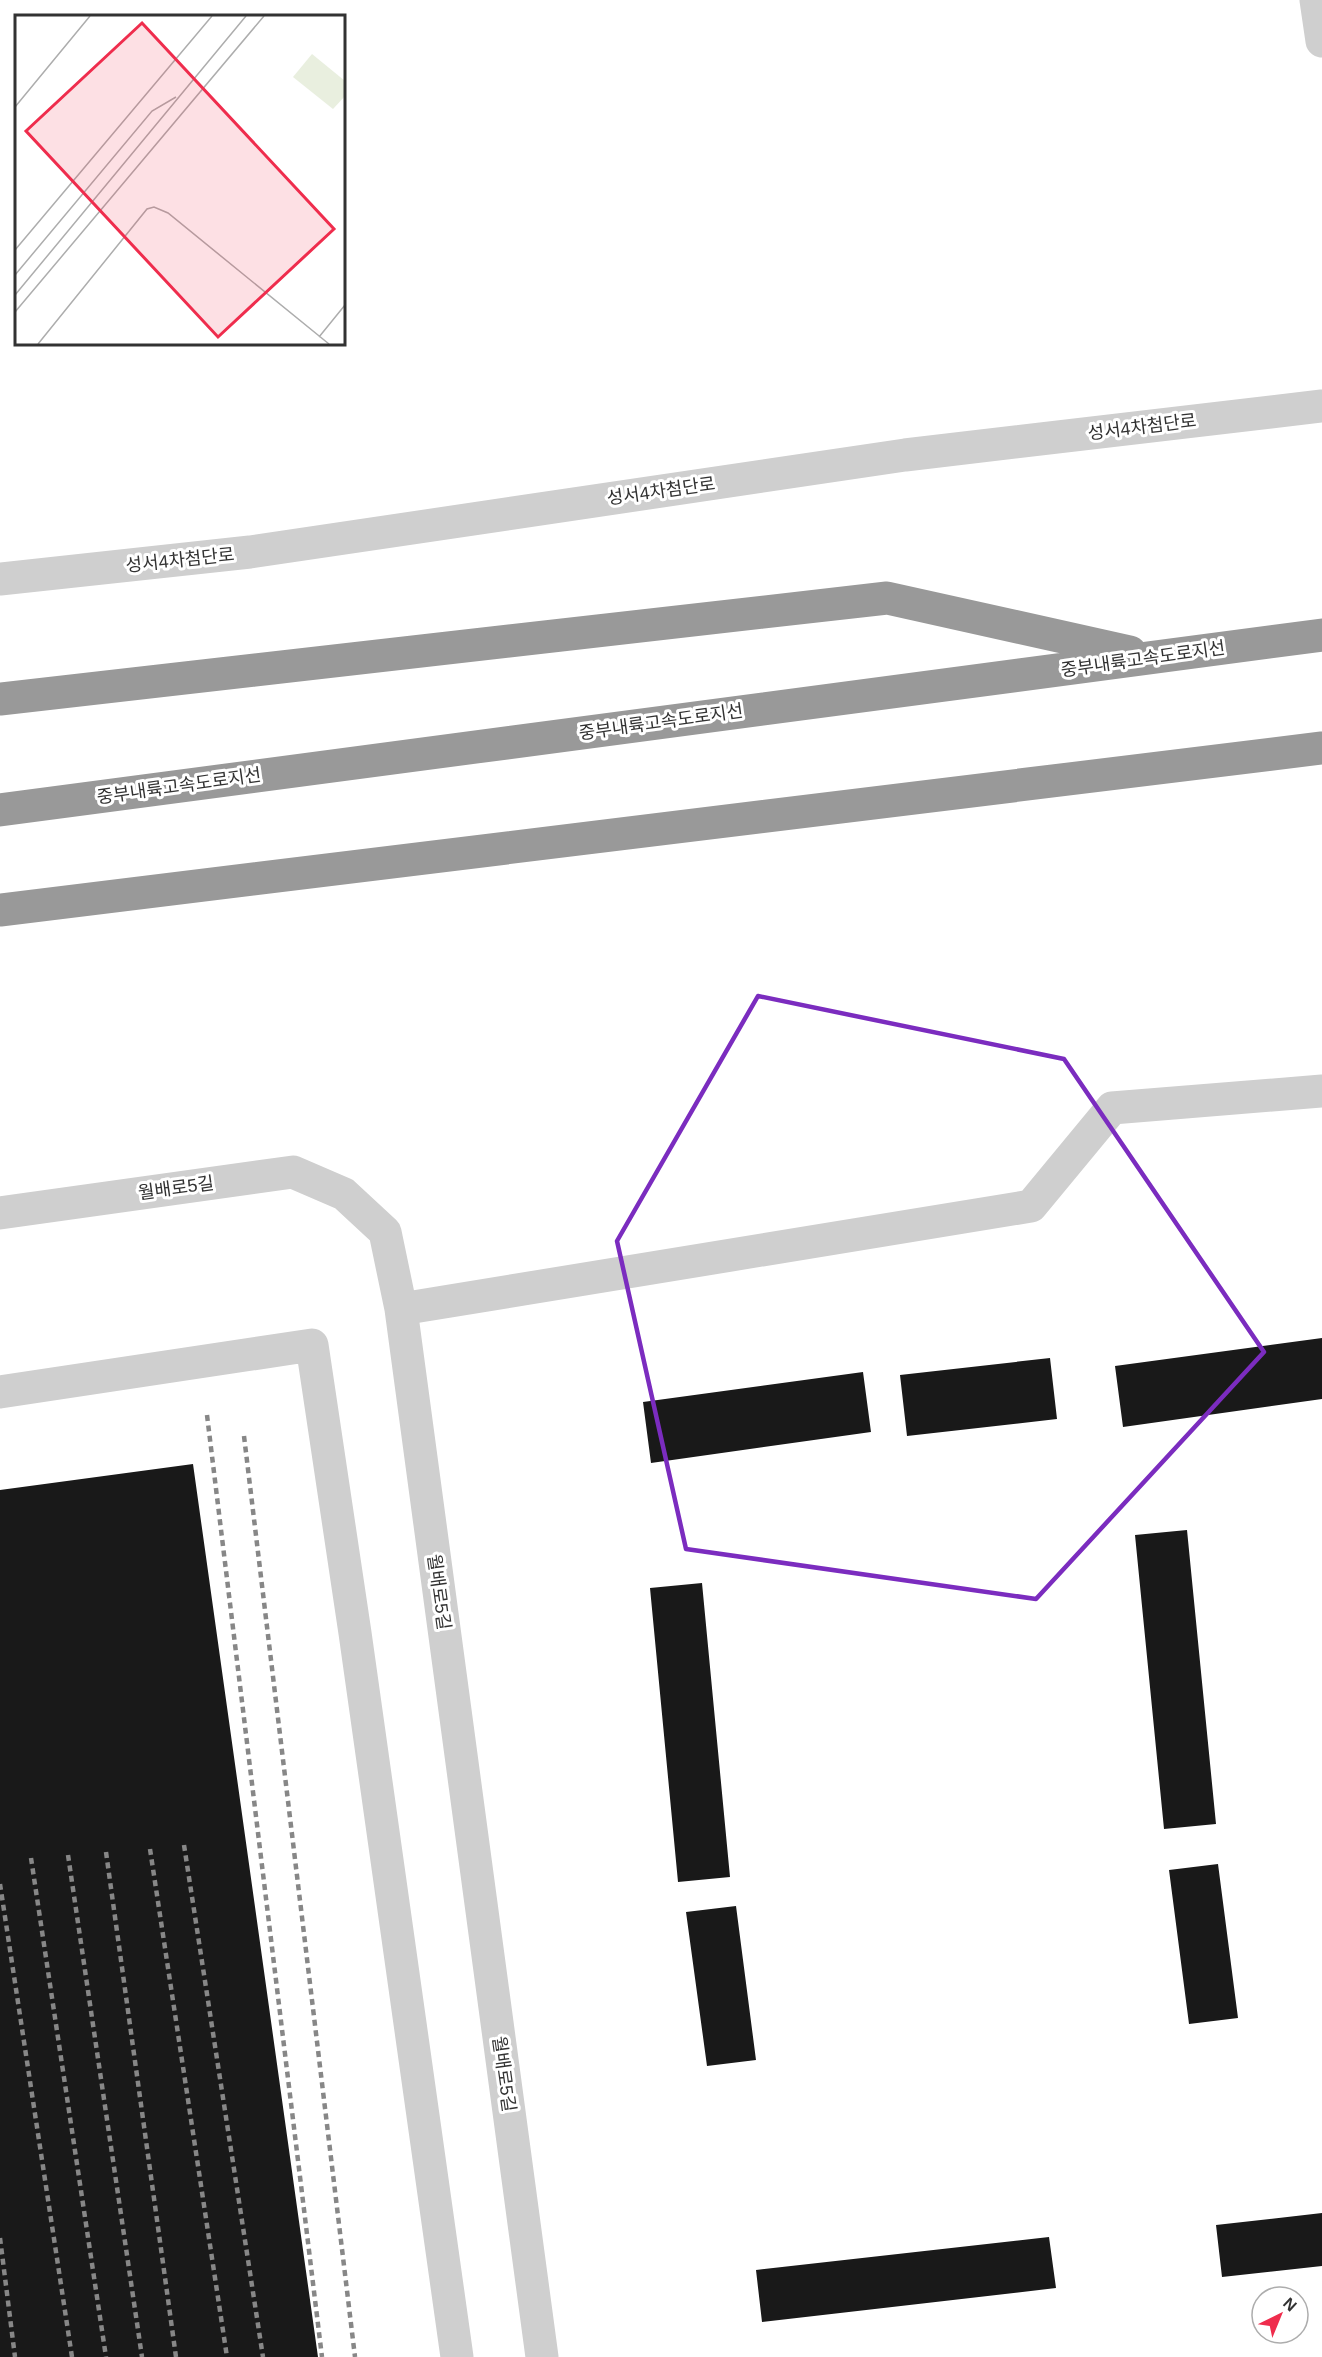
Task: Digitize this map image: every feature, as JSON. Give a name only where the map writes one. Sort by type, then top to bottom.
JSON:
[{"type":"highway","points":[[0,699],[887,598],[1152,657]]},
{"type":"highway","name":"중부내륙고속도로지선","points":[[0,810],[1322,635]]},
{"type":"highway","points":[[0,910],[1322,748]]},
{"type":"street","points":[[1316,0],[1322,41]]},
{"type":"street","name":"성서4차첨단로","points":[[0,579],[250,552],[905,455],[1322,406]]},
{"type":"street","points":[[401,1309],[1031,1206],[1112,1108],[1322,1091]]},
{"type":"street","name":"월배로5길","points":[[0,1213],[292,1172],[344,1194],[385,1232],[401,1309],[542,2357]]},
{"type":"street","points":[[0,1392],[312,1345],[457,2357]]},
{"type":"highlighted area","points":[[758,996],[1064,1059],[1264,1352],[1036,1599],[686,1549],[617,1241]]},
{"type":"building","points":[[1322,1338],[1322,1399],[1123,1427],[1115,1366]]},
{"type":"building","points":[[1050,1358],[1057,1419],[907,1436],[900,1375]]},
{"type":"building","points":[[863,1372],[871,1432],[651,1463],[643,1402]]},
{"type":"building","points":[[193,1464],[318,2357],[0,2357],[0,1490]]},
{"type":"building","points":[[1187,1530],[1216,1824],[1164,1829],[1135,1535]]},
{"type":"building","points":[[702,1583],[730,1877],[678,1882],[650,1588]]},
{"type":"building","points":[[1218,1864],[1238,2018],[1189,2024],[1169,1870]]},
{"type":"building","points":[[736,1906],[756,2060],[707,2066],[686,1912]]},
{"type":"building","points":[[1322,2213],[1322,2266],[1222,2277],[1216,2225]]},
{"type":"building","points":[[1049,2237],[1056,2288],[762,2322],[756,2270]]},
{"type":"railway","points":[[207,1415],[322,2357]]},
{"type":"railway","points":[[244,1436],[355,2357]]},
{"type":"railway","points":[[184,1845],[263,2357]]},
{"type":"railway","points":[[150,1849],[227,2357]]},
{"type":"railway","points":[[106,1852],[176,2357]]},
{"type":"railway","points":[[68,1855],[142,2357]]},
{"type":"railway","points":[[31,1858],[106,2357]]},
{"type":"railway","points":[[0,1884],[72,2357]]},
{"type":"railway","points":[[0,2238],[15,2357]]}]
